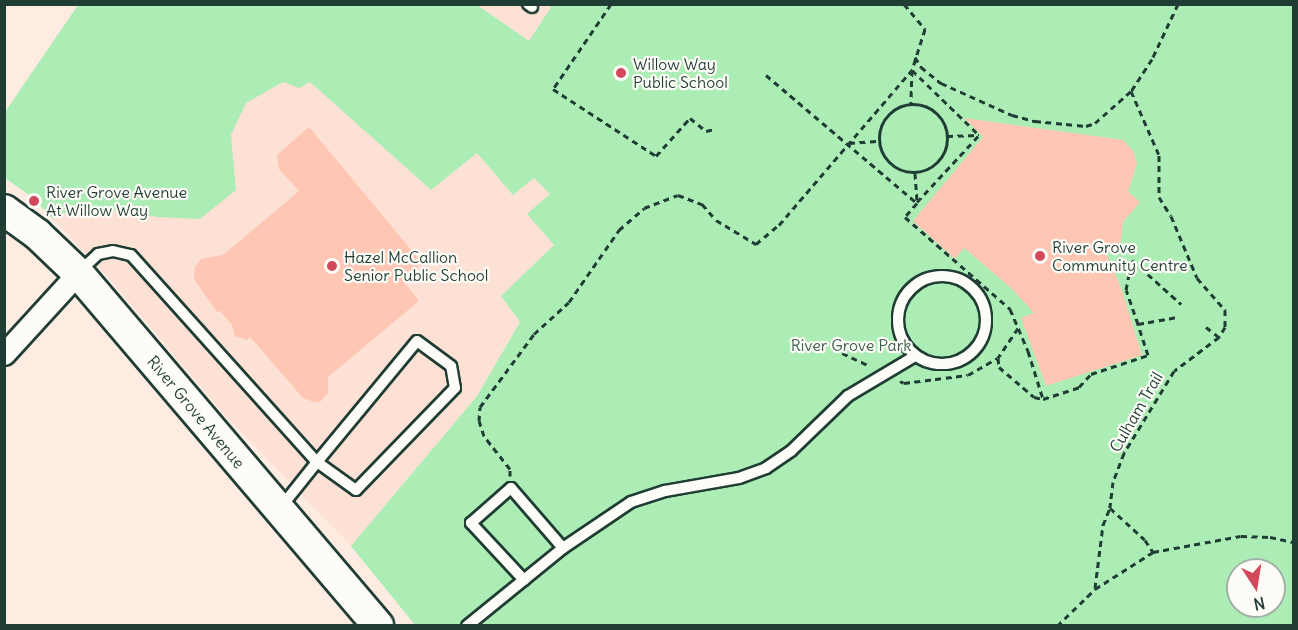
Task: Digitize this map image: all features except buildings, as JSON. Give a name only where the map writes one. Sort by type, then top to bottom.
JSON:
[{"type":"street","name":"River Grove Avenue","points":[[4,210],[37,234],[78,273],[378,626]]},
{"type":"street","points":[[4,354],[78,273]]},
{"type":"lane","points":[[78,273],[98,254],[113,250],[131,255],[317,462],[356,490],[455,388],[451,366],[417,341],[317,462],[279,509]]},
{"type":"lane","points":[[931,276],[953,276],[972,286],[984,304],[987,321],[984,334],[969,355],[936,364],[915,356],[906,347],[897,324],[899,307],[906,293],[931,276]]},
{"type":"lane","points":[[467,626],[563,548],[632,502],[664,491],[739,478],[766,468],[791,451],[848,396],[915,356]]},
{"type":"lane","points":[[524,580],[471,523],[511,488],[563,548]]},
{"type":"path","points":[[611,4],[554,89],[656,156],[690,118],[706,131],[715,129]]},
{"type":"path","points":[[904,4],[925,28],[912,70],[911,105]]},
{"type":"path","points":[[915,57],[921,67],[941,83],[1011,115],[1035,121],[1086,126],[1095,123],[1131,91],[1152,59],[1178,4]]},
{"type":"path","points":[[912,70],[979,135]]},
{"type":"path","points":[[511,488],[510,469],[484,436],[479,421],[480,407],[534,334],[569,302],[619,230],[644,208],[678,195],[702,204],[716,220],[756,244],[779,225],[912,70]]},
{"type":"path","points":[[766,75],[917,203]]},
{"type":"path","points":[[1131,91],[1159,155],[1159,197],[1171,216],[1197,278],[1225,310],[1225,327],[1219,337],[1206,327]]},
{"type":"path","points":[[924,104],[945,122],[947,136],[947,148],[927,170],[903,173],[880,153],[879,126],[897,106],[924,104]]},
{"type":"path","points":[[947,136],[979,135]]},
{"type":"path","points":[[979,135],[905,217],[1010,309],[1042,399]]},
{"type":"path","points":[[848,143],[880,141]]},
{"type":"path","points":[[915,173],[917,203]]},
{"type":"path","points":[[1018,328],[998,358],[999,367],[1034,397],[1042,399],[1079,387],[1091,374],[1148,355],[1126,290],[1132,260],[1181,304]]},
{"type":"path","points":[[1138,324],[1177,318]]},
{"type":"path","name":"Culham Trail","points":[[1095,589],[1099,573],[1103,525],[1110,508],[1113,482],[1124,453],[1174,371],[1219,337]]},
{"type":"path","points":[[1110,508],[1145,540],[1153,552]]},
{"type":"path","points":[[1057,626],[1095,589],[1153,552],[1241,536],[1270,537],[1293,543]]},
{"type":"shaded area","name":"Hazel McCallion Senior Public School","points":[[78,5],[781,5],[520,322],[477,396],[351,546],[222,412],[113,283],[53,219],[32,197],[5,178],[5,112]]},
{"type":"green space","name":"River Grove Park","points":[[553,4],[1293,5],[1293,625],[415,625],[351,546],[477,396],[520,322],[501,296],[554,245],[527,214],[550,194],[534,178],[513,195],[477,153],[431,190],[310,82],[299,88],[283,82],[246,103],[231,135],[236,190],[200,219],[158,217],[80,206],[53,219],[32,197],[5,178],[5,112],[78,5],[477,5],[529,41]]},
{"type":"place","name":"Willow Way Public School","points":[[621,73]]},
{"type":"place","name":"River Grove Avenue At Willow Way","points":[[34,201]]},
{"type":"place","name":"River Grove Community Centre","points":[[1040,256]]},
{"type":"place","name":"Hazel McCallion Senior Public School","points":[[332,266]]}]
